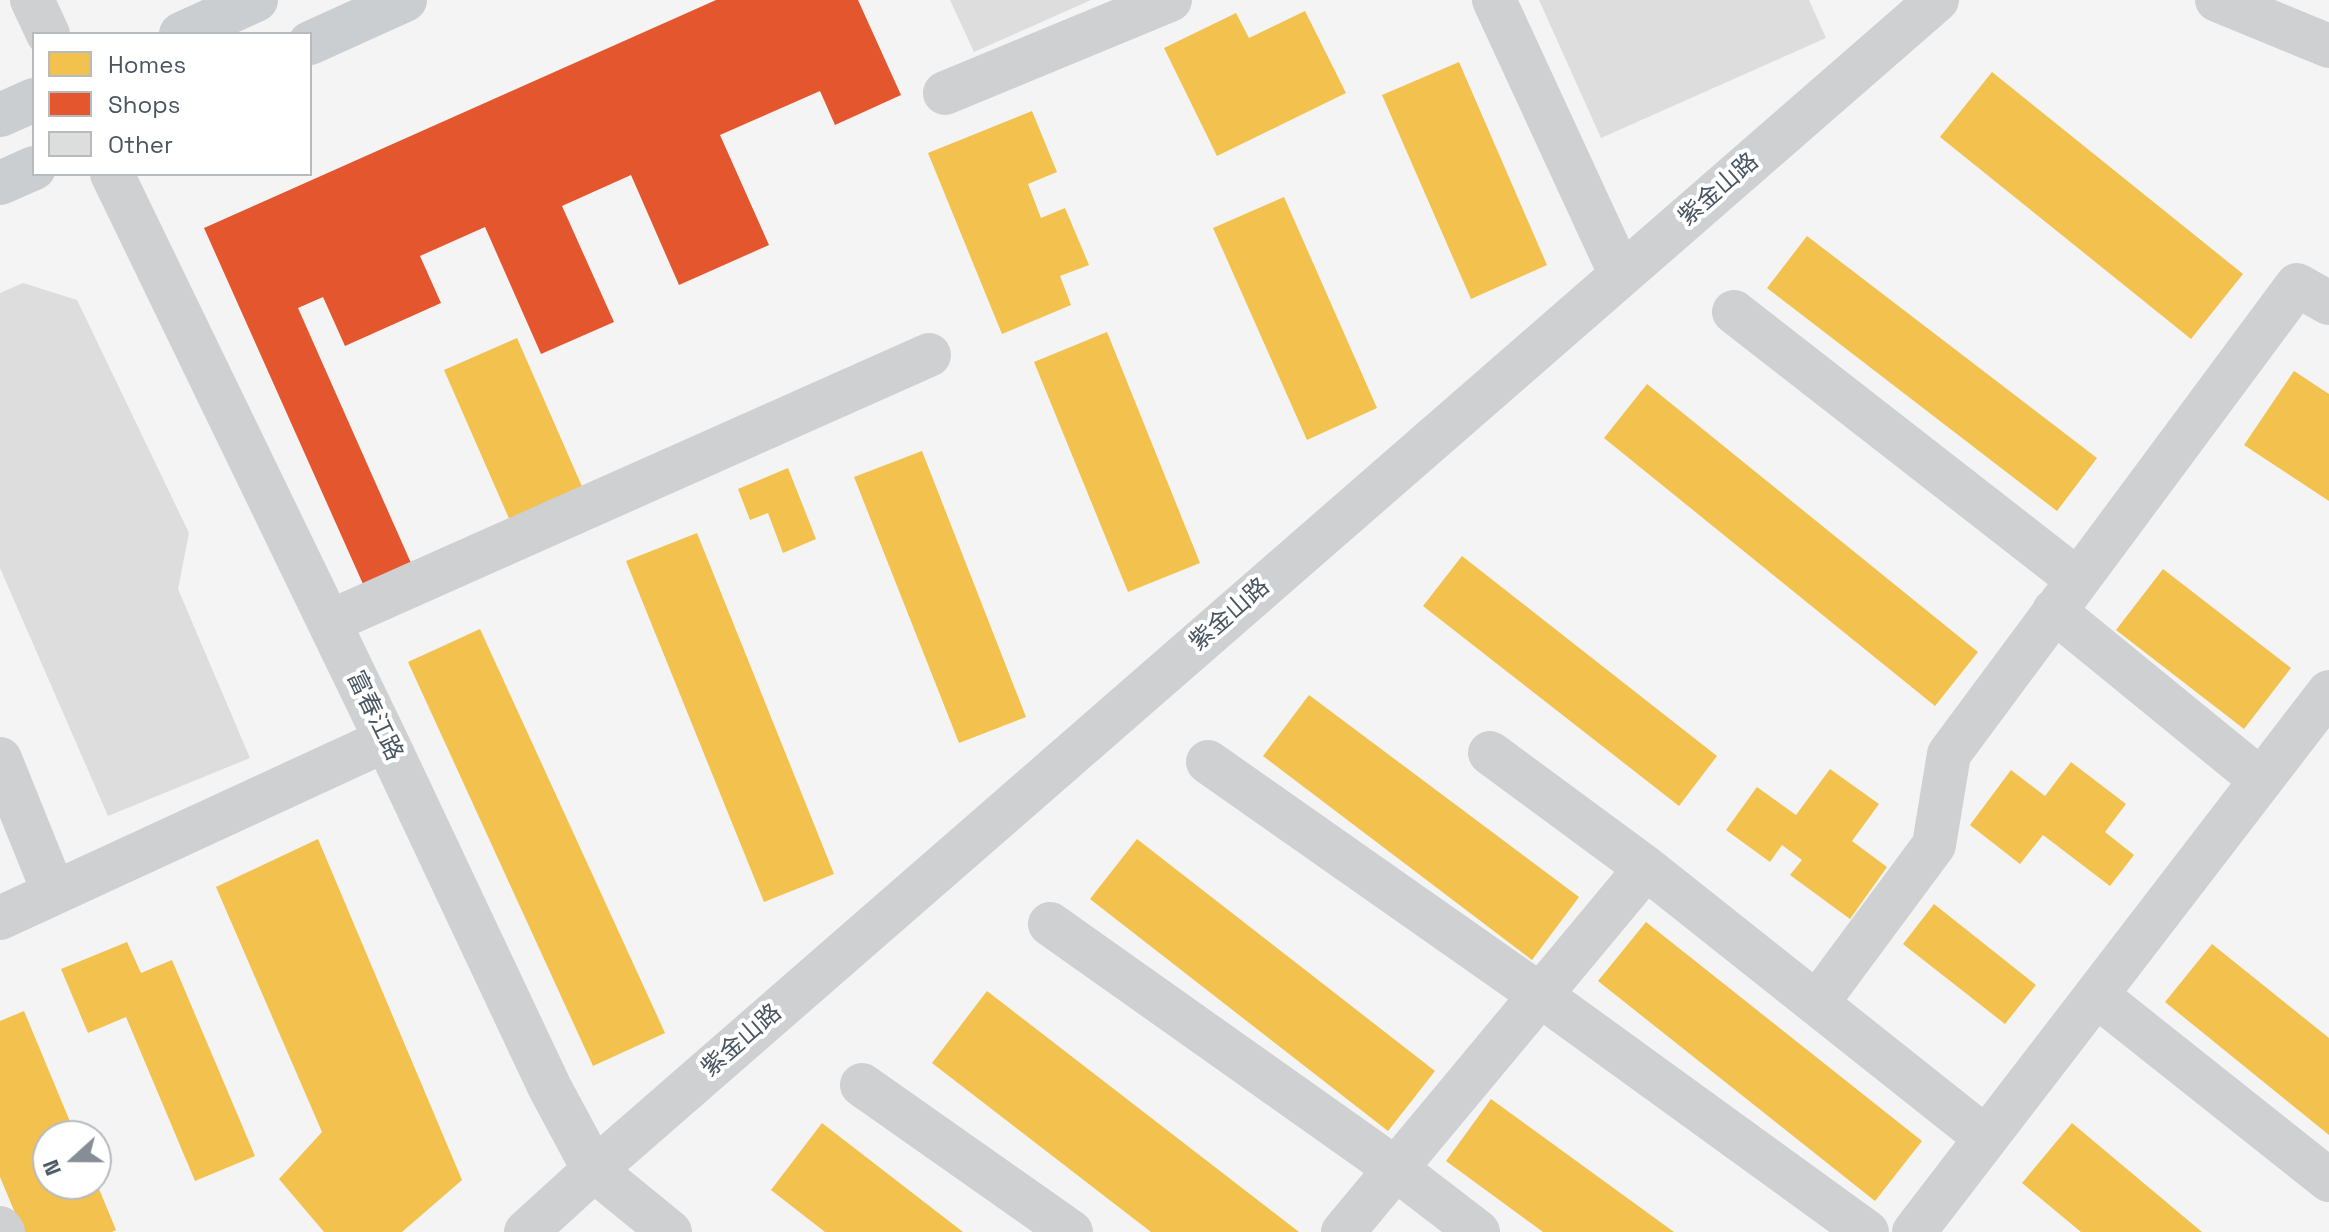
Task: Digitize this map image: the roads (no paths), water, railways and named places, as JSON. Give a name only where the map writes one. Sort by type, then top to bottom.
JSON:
[{"type":"main road","points":[[185,32],[256,0]]},
{"type":"main road","points":[[312,42],[405,0]]},
{"type":"main road","points":[[0,115],[32,101]]},
{"type":"main road","points":[[0,183],[32,169]]},
{"type":"street","points":[[32,0],[47,32]]},
{"type":"street","points":[[945,93],[1170,0]]},
{"type":"street","points":[[1494,0],[1621,275]]},
{"type":"street","name":"紫金山路","points":[[526,1232],[1937,0]]},
{"type":"street","points":[[2217,0],[2329,46]]},
{"type":"street","name":"富春江路","points":[[113,176],[386,740],[550,1088],[594,1170],[670,1232]]},
{"type":"street","points":[[1817,1003],[1934,845],[1949,754],[2297,285],[2329,303]]},
{"type":"street","points":[[1734,312],[2066,596],[2261,780]]},
{"type":"street","points":[[329,622],[929,355]]},
{"type":"street","points":[[1914,1232],[2329,692]]},
{"type":"street","points":[[0,918],[386,740]]},
{"type":"street","points":[[1490,753],[1646,868],[1986,1138]]},
{"type":"street","points":[[0,759],[54,893]]},
{"type":"street","points":[[1208,762],[1540,995],[1867,1232]]},
{"type":"street","points":[[1343,1232],[1646,868]]},
{"type":"street","points":[[1050,924],[1396,1169],[1478,1232]]},
{"type":"street","points":[[2096,995],[2329,1180]]},
{"type":"street","points":[[862,1085],[1071,1232]]}]
